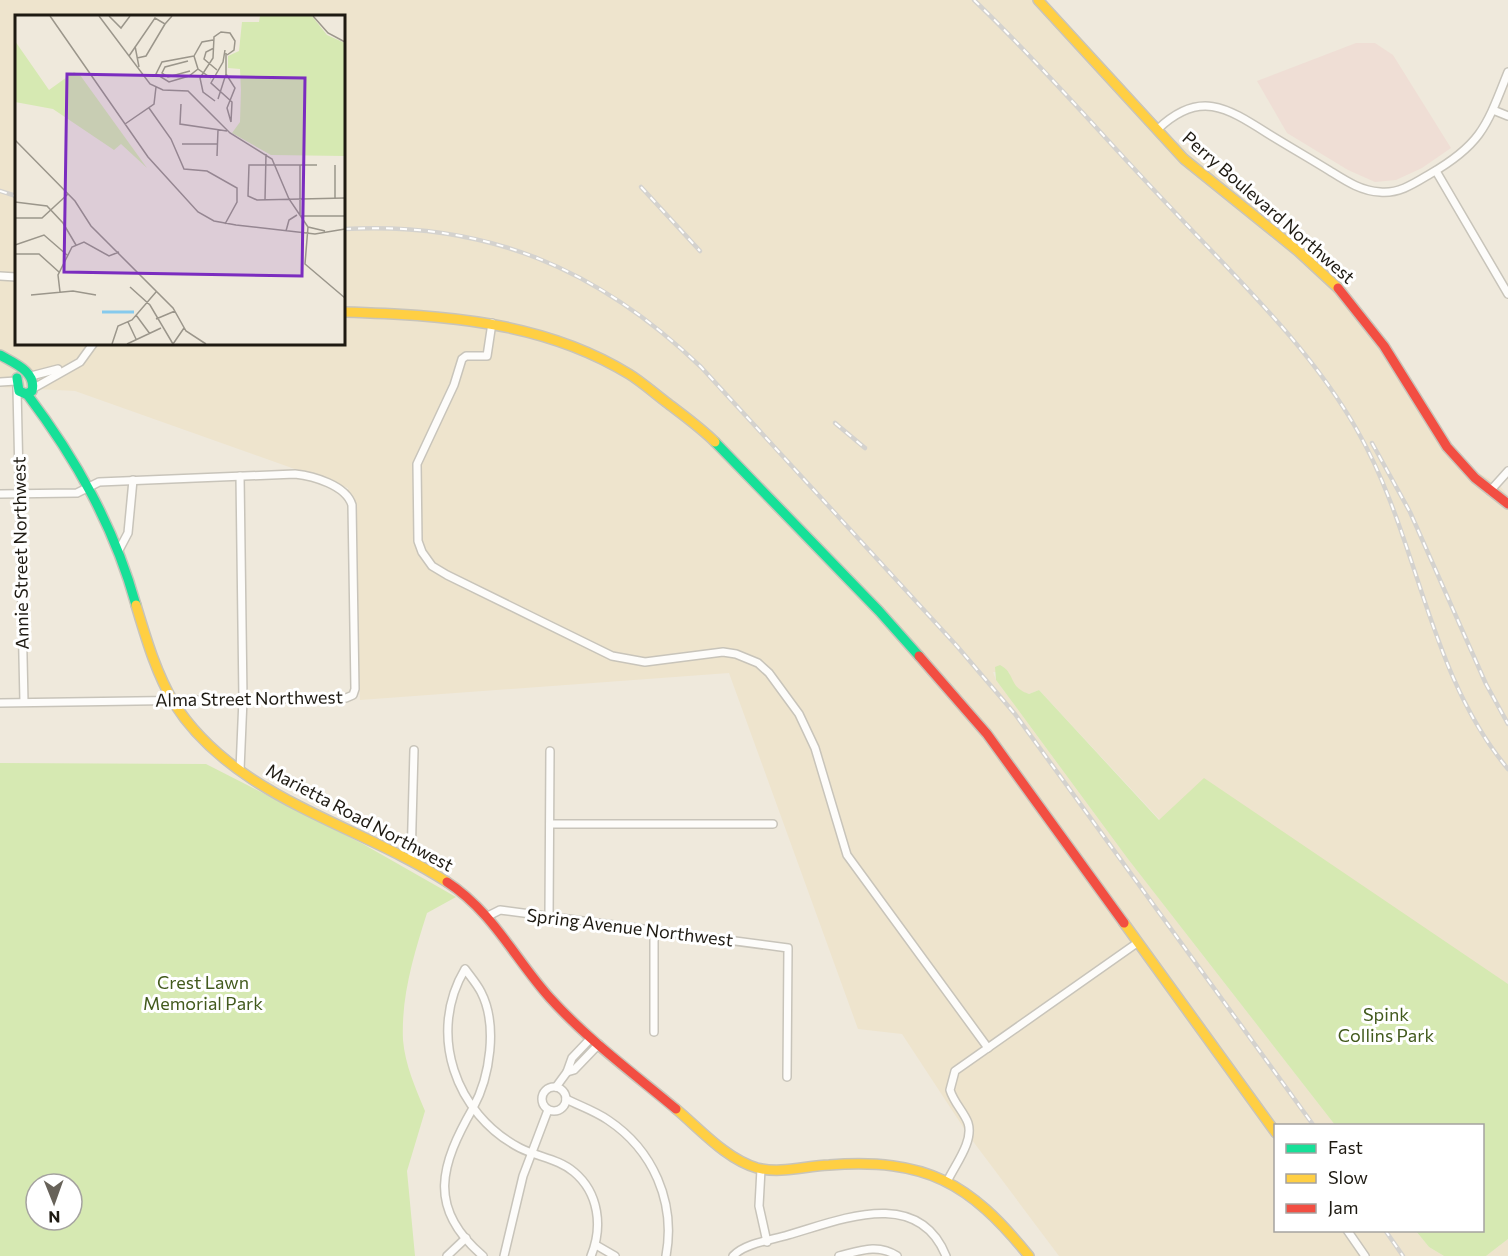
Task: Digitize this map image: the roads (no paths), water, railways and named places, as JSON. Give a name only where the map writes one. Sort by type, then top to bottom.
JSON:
[{"type":"street","name":"Perry Boulevard Northwest","points":[[1038,0],[1184,159],[1298,251],[1342,291],[1384,346],[1447,447],[1508,504]]},
{"type":"street","points":[[1158,129],[1184,109],[1214,106],[1234,113],[1366,190],[1382,193],[1398,190],[1436,171],[1472,145],[1484,129],[1508,72]]},
{"type":"street","points":[[1493,110],[1508,116]]},
{"type":"street","points":[[1436,171],[1508,294]]},
{"type":"street","points":[[0,276],[15,277]]},
{"type":"street","points":[[345,312],[422,315],[492,323],[561,341],[629,374],[662,397],[717,443],[879,611],[987,734],[1274,1132]]},
{"type":"street","points":[[492,323],[487,356],[466,356],[462,359],[454,385],[417,464],[416,524],[422,552],[432,566],[447,575],[612,656],[645,662],[723,652],[736,654],[758,663],[785,693],[808,731],[847,855],[988,1047]]},
{"type":"street","points":[[0,382],[24,388],[80,362],[92,345]]},
{"type":"street","name":"Marietta Road Northwest","points":[[29,374],[0,355],[37,407],[88,487],[119,550],[154,662],[172,699],[201,738],[240,770],[333,823],[411,861],[455,887],[488,916],[548,996],[595,1041],[740,1160],[761,1169],[786,1170],[878,1162],[923,1170],[948,1180],[994,1213],[1029,1256]]},
{"type":"street","points":[[29,374],[64,369]]},
{"type":"street","points":[[24,388],[29,374]]},
{"type":"street","points":[[24,388],[29,374]]},
{"type":"street","name":"Annie Street Northwest","points":[[21,703],[17,404],[24,388]]},
{"type":"street","points":[[1491,490],[1508,471]]},
{"type":"street","name":"Alma Street Northwest","points":[[0,703],[346,698],[354,693],[352,505],[347,495],[317,478],[295,474],[240,476]]},
{"type":"street","points":[[0,494],[77,493],[99,482],[240,476],[243,699],[240,770]]},
{"type":"street","points":[[119,550],[128,533],[133,480]]},
{"type":"street","points":[[411,861],[414,750]]},
{"type":"street","points":[[549,917],[550,751]]},
{"type":"street","points":[[550,824],[773,824]]},
{"type":"street","name":"Spring Avenue Northwest","points":[[488,916],[500,910],[788,948],[787,1077]]},
{"type":"street","points":[[654,930],[654,1032]]},
{"type":"street","points":[[948,1180],[968,1142],[969,1134],[967,1121],[950,1090],[952,1077],[961,1067],[988,1047],[1137,943]]},
{"type":"street","points":[[483,1256],[466,1238],[447,1206],[444,1185],[452,1145],[473,1108],[482,1091],[491,1057],[487,1015],[482,993],[465,969],[451,998],[447,1041],[450,1064],[464,1095],[473,1108],[495,1131],[531,1152],[562,1164],[584,1182],[592,1195],[597,1212],[596,1245],[591,1256]]},
{"type":"street","points":[[548,1110],[542,1103],[543,1094],[547,1089],[556,1087],[567,1072],[572,1058],[595,1041]]},
{"type":"street","points":[[556,1087],[563,1091],[566,1099],[606,1118],[621,1129],[648,1157],[657,1172],[666,1204],[668,1243],[666,1256]]},
{"type":"street","points":[[548,1110],[561,1109],[566,1099]]},
{"type":"street","points":[[504,1256],[531,1152],[548,1110]]},
{"type":"street","points":[[761,1169],[759,1206],[767,1242]]},
{"type":"street","points":[[733,1256],[767,1242],[845,1218],[879,1212],[906,1216],[917,1222],[936,1239],[946,1256]]},
{"type":"street","points":[[1348,1232],[1365,1256]]},
{"type":"street","points":[[447,1256],[466,1238]]},
{"type":"street","points":[[596,1245],[615,1256]]},
{"type":"street","points":[[838,1256],[869,1248],[890,1251],[897,1256]]},
{"type":"railway","points":[[974,0],[1271,314],[1317,370],[1338,400],[1357,430],[1378,472],[1441,648],[1459,690],[1481,731],[1508,769]]},
{"type":"railway","points":[[641,187],[700,251]]},
{"type":"railway","points":[[0,191],[15,196]]},
{"type":"railway","points":[[345,229],[396,229],[446,233],[493,243],[538,258],[580,278],[622,303],[662,333],[701,367],[956,645],[1015,714],[1313,1124]]},
{"type":"railway","points":[[835,423],[865,448]]},
{"type":"railway","points":[[1372,443],[1410,512],[1486,684],[1508,724]]},
{"type":"railway","points":[[1386,1232],[1403,1256]]},
{"type":"park label","name":"Crest Lawn Memorial Park","points":[[203,992]]},
{"type":"park label","name":"Spink Collins Park","points":[[1386,1024]]}]
